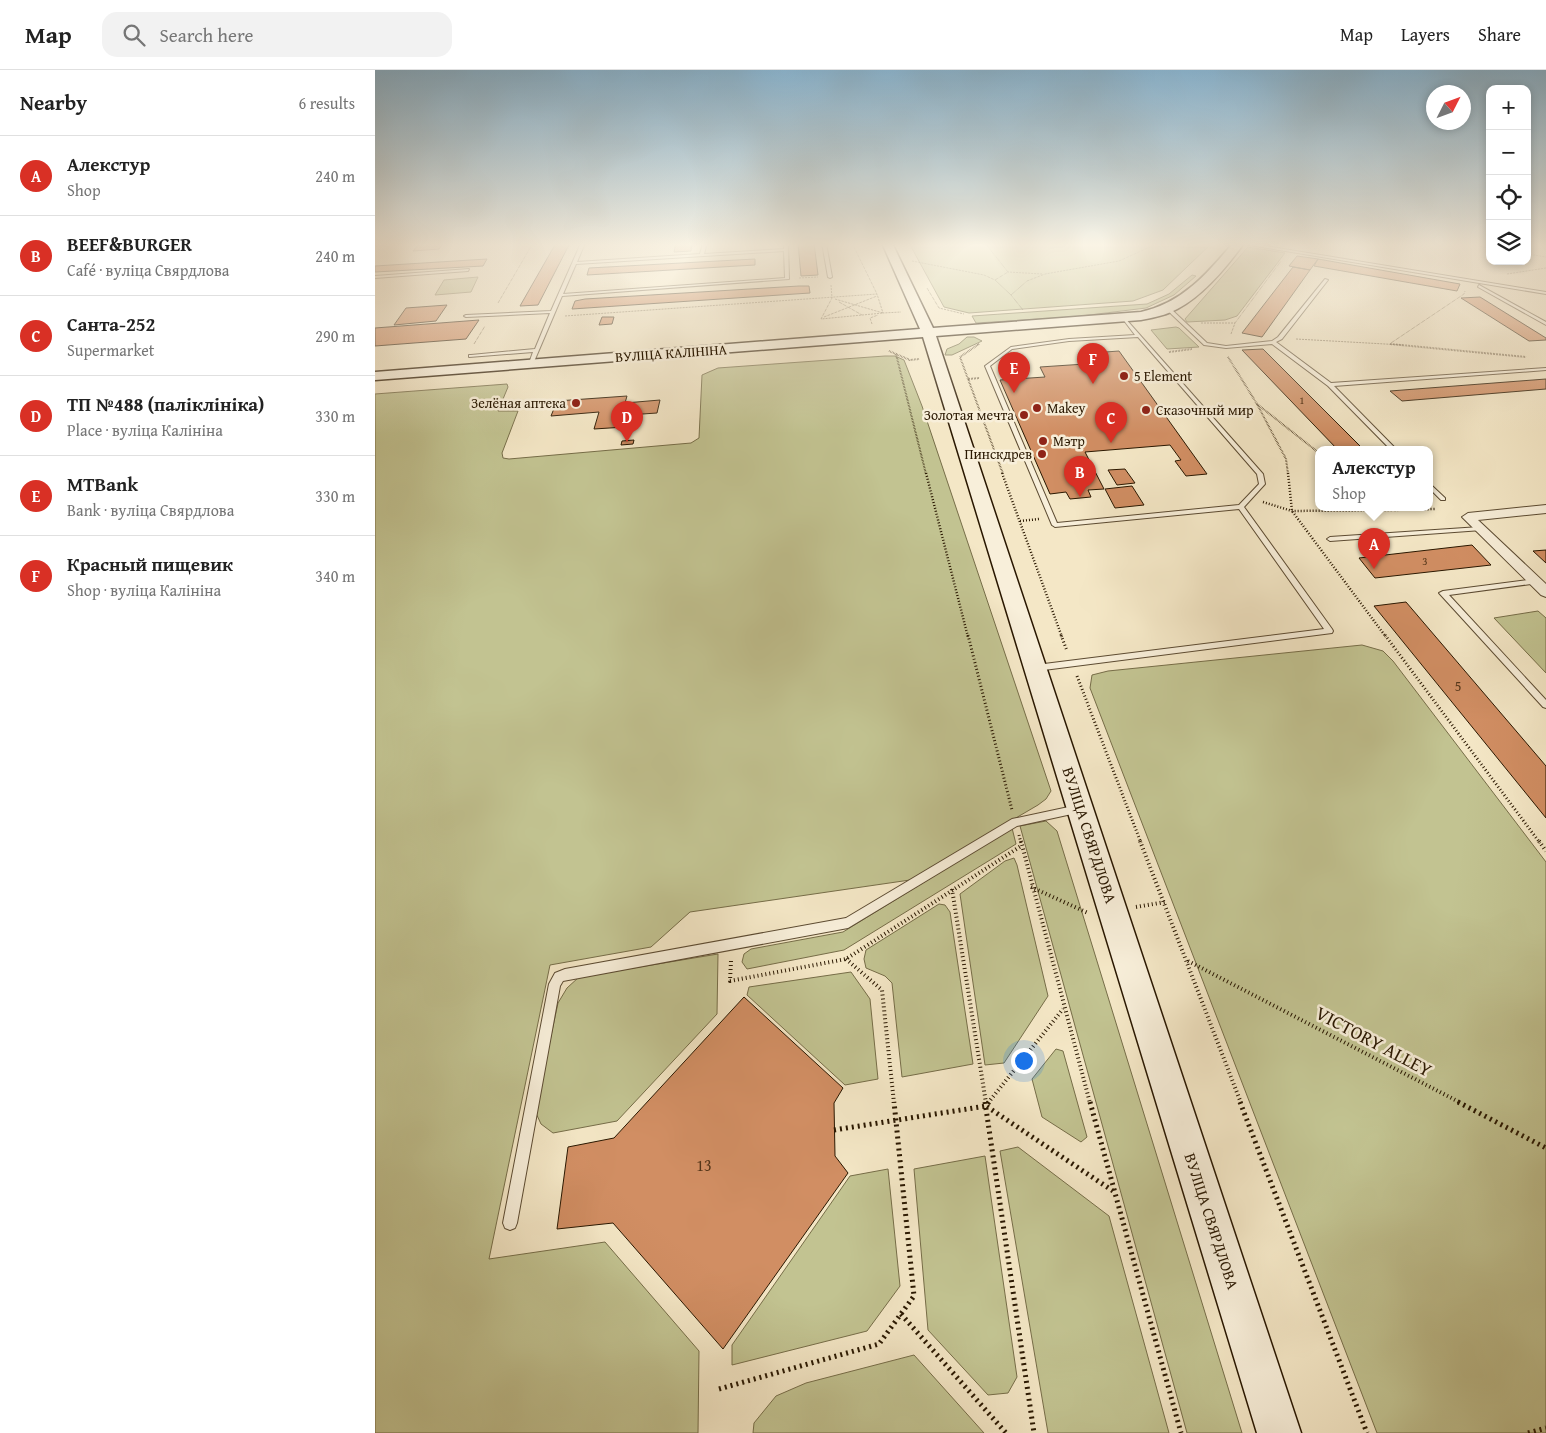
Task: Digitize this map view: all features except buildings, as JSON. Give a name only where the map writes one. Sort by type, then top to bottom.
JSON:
[{"type":"main road","name":"ВУЛІЦА СВЯРДЛОВА","points":[[917,307],[930,333],[1279,1433]]},
{"type":"main road","name":"ВУЛІЦА КАЛІНІНА","points":[[375,376],[533,357],[875,338],[930,333],[982,335],[1124,318],[1172,307]]},
{"type":"main road","points":[[875,338],[906,322],[930,333],[944,345],[961,336],[982,335]]},
{"type":"main road","points":[[875,338],[914,345],[930,333],[982,335]]},
{"type":"street","points":[[1546,508],[1468,517],[1546,592]]},
{"type":"lane","points":[[471,356],[533,357],[556,307]]},
{"type":"lane","points":[[1168,309],[1206,344],[1226,347],[1273,342],[1280,338],[1305,307]]},
{"type":"lane","points":[[1517,307],[1546,324]]},
{"type":"lane","points":[[466,316],[553,312]]},
{"type":"lane","points":[[1124,318],[1139,336],[1153,354],[1260,474],[1261,484],[1251,498],[1241,507],[1055,525],[987,366],[1011,348],[1069,340],[1139,336]]},
{"type":"lane","points":[[1273,342],[1330,385],[1390,446]]},
{"type":"lane","points":[[1330,385],[1546,369]]},
{"type":"lane","points":[[1433,489],[1443,499]]},
{"type":"lane","points":[[1035,668],[1329,631],[1241,507]]},
{"type":"lane","points":[[1330,539],[1480,529]]},
{"type":"lane","points":[[1535,581],[1443,593],[1546,705]]},
{"type":"lane","points":[[510,1223],[553,993],[559,977],[565,974],[848,923],[1015,822],[1082,808]]},
{"type":"path","points":[[473,347],[496,307]]},
{"type":"path","points":[[551,317],[705,307]]},
{"type":"path","points":[[821,319],[827,307]]},
{"type":"path","points":[[821,319],[849,307],[863,315]]},
{"type":"path","points":[[861,307],[883,313]]},
{"type":"path","points":[[881,307],[883,313]]},
{"type":"path","points":[[938,307],[966,314]]},
{"type":"path","points":[[1014,312],[1024,311],[1020,307]]},
{"type":"path","points":[[1390,344],[1446,307]]},
{"type":"path","points":[[821,319],[901,312]]},
{"type":"path","points":[[887,350],[910,360],[930,333]]},
{"type":"path","points":[[982,335],[960,356],[1072,664],[1367,1433]]},
{"type":"path","points":[[1280,338],[1390,344],[1527,357]]},
{"type":"path","points":[[1153,354],[1215,346]]},
{"type":"path","points":[[1226,347],[1226,354],[1257,404],[1286,459],[1292,510],[1546,851]]},
{"type":"path","points":[[896,354],[1031,887],[1113,1192],[1181,1433]]},
{"type":"path","points":[[1257,404],[1315,450]]},
{"type":"path","points":[[1251,498],[1292,510],[1315,510]]},
{"type":"path","points":[[1433,509],[1454,508],[1443,499]]},
{"type":"path","points":[[952,889],[987,1106],[1034,1433]]},
{"type":"path","points":[[719,1389],[879,1344],[914,1296],[882,990],[846,959]]},
{"type":"path","name":"VICTORY ALLEY","points":[[1187,961],[1546,1148]]},
{"type":"path","points":[[834,1130],[987,1106],[1064,1009]]},
{"type":"path","points":[[987,1106],[1113,1192]]},
{"type":"path","points":[[901,1314],[1006,1433]]},
{"type":"path","points":[[1528,1433],[1546,1428]]},
{"type":"green space","points":[[944,307],[1056,307],[969,313]]},
{"type":"green space","points":[[1109,307],[1149,307],[1073,317],[976,323],[972,316]]},
{"type":"green space","points":[[1196,307],[1244,307],[1237,316],[1225,320],[1187,322],[1185,319]]},
{"type":"green space","points":[[1176,327],[1199,347],[1167,349],[1151,330]]},
{"type":"green space","points":[[967,337],[974,337],[982,341],[952,355],[945,355],[947,349],[959,344]]},
{"type":"green space","points":[[895,356],[904,360],[922,406],[1051,791],[1046,799],[1038,805],[910,880],[690,912],[651,947],[550,965],[489,1259],[605,1242],[699,1351],[698,1433],[375,1433],[375,394],[507,384],[508,387],[498,411],[518,411],[502,453],[503,458],[509,459],[691,443],[699,438],[702,375],[718,368]]},
{"type":"green space","points":[[1538,611],[1546,618],[1546,673],[1494,618]]},
{"type":"green space","points":[[1362,645],[1383,651],[1393,661],[1546,862],[1546,1433],[1377,1433],[1090,688],[1092,675],[1108,671]]},
{"type":"green space","points":[[1046,821],[1057,831],[1242,1433],[1187,1433],[1020,826]]},
{"type":"green space","points":[[1012,828],[1016,844],[844,950],[747,969],[742,962],[744,954],[751,949],[843,932]]},
{"type":"green space","points":[[1014,858],[1048,996],[1004,1063],[985,1065],[960,894],[1005,861]]},
{"type":"green space","points":[[939,904],[945,905],[950,912],[973,1064],[902,1077],[892,983],[885,976],[866,968],[864,959],[866,950]]},
{"type":"green space","points":[[718,954],[717,1014],[617,1121],[553,1133],[541,1124],[535,1111],[558,1003],[567,988],[579,977]]},
{"type":"green space","points":[[851,972],[870,999],[878,1079],[845,1085],[747,995],[749,987]]},
{"type":"green space","points":[[1056,1049],[1063,1051],[1087,1137],[1081,1142],[1042,1117],[1032,1079]]},
{"type":"green space","points":[[1018,1147],[1109,1216],[1169,1433],[1048,1433],[1000,1151]]},
{"type":"green space","points":[[985,1156],[1017,1377],[1008,1393],[988,1395],[928,1330],[914,1169]]},
{"type":"green space","points":[[888,1169],[900,1286],[867,1331],[732,1365],[732,1345],[850,1176]]},
{"type":"green space","points":[[914,1355],[984,1433],[753,1433],[754,1423],[776,1396],[806,1383]]},
{"type":"place","name":"5 Element","points":[[1124,376]]},
{"type":"place","name":"Красный пищевик","points":[[1093,384]]},
{"type":"place","name":"MTBank","points":[[1014,393]]},
{"type":"place","name":"Зелёная аптека","points":[[576,403]]},
{"type":"place","name":"Makey","points":[[1037,408]]},
{"type":"place","name":"Сказочный мир","points":[[1146,410]]},
{"type":"place","name":"Золотая мечта","points":[[1024,415]]},
{"type":"place","name":"Мэтр","points":[[1043,441]]},
{"type":"place","name":"ТП №488 (паліклініка)","points":[[627,442]]},
{"type":"place","name":"Санта-252","points":[[1111,443]]},
{"type":"place","name":"Пинскдрев","points":[[1042,454]]},
{"type":"place","name":"BEEF&BURGER","points":[[1080,497]]},
{"type":"place","name":"Алекстур","points":[[1374,569]]}]
